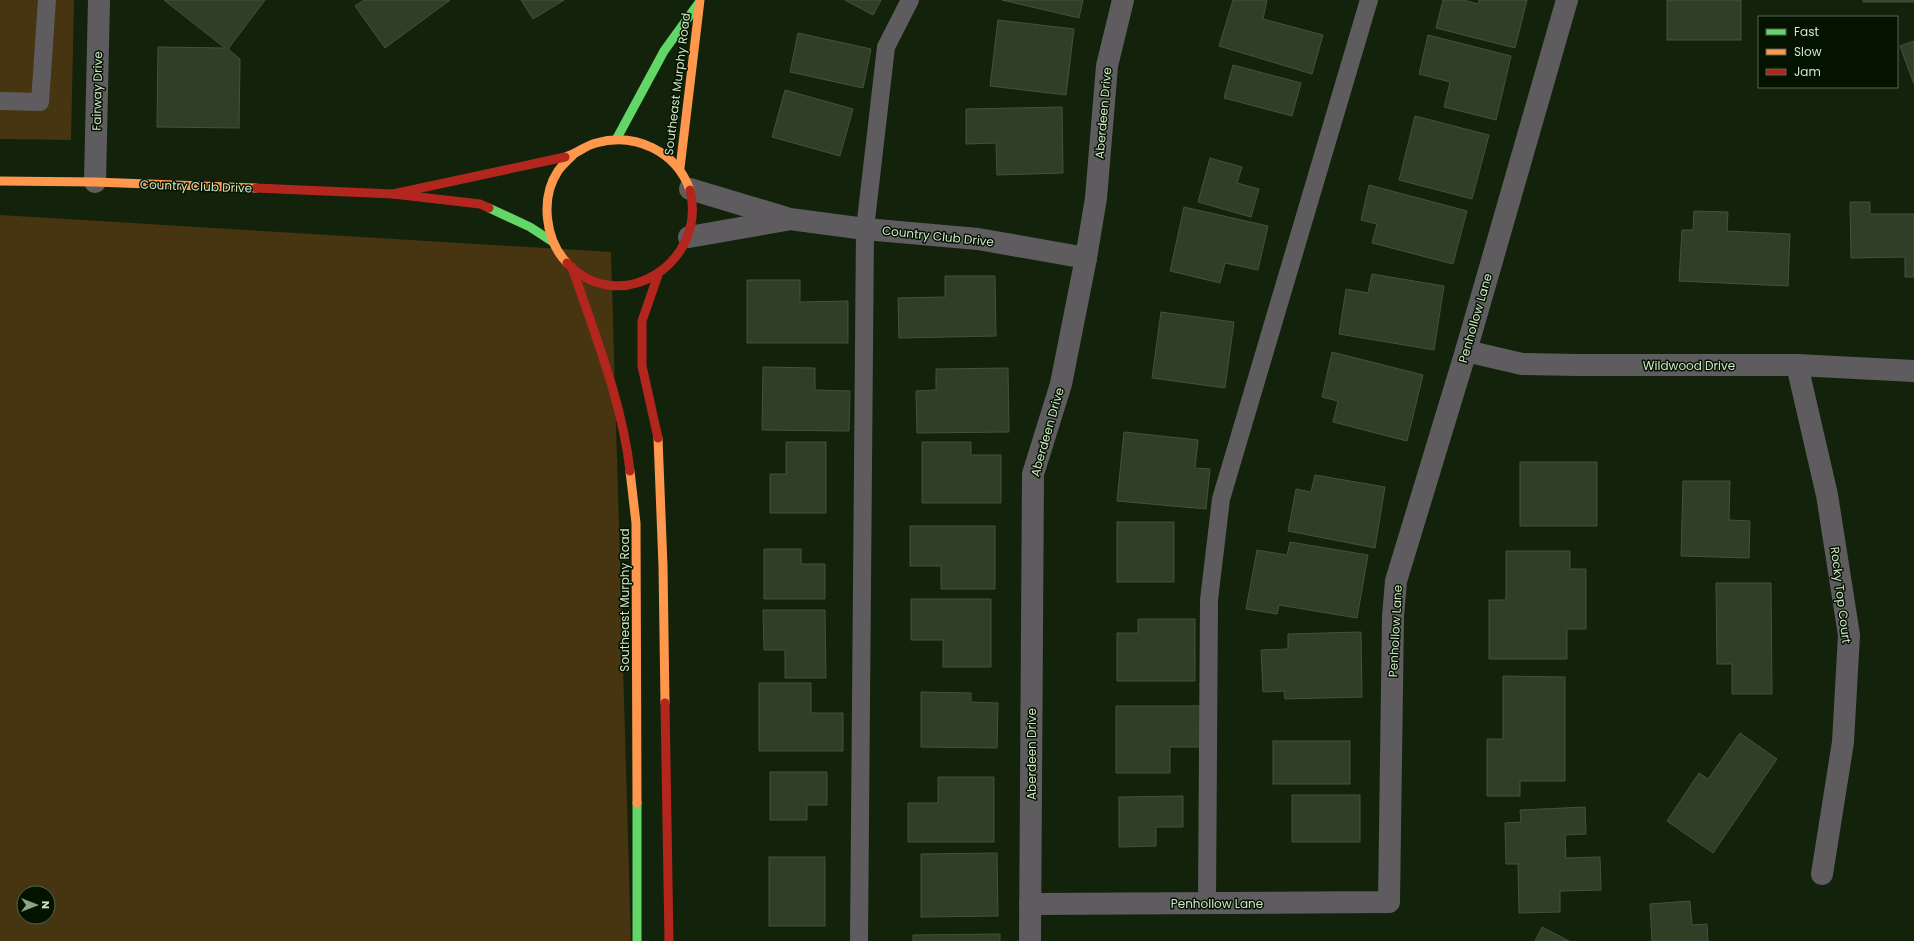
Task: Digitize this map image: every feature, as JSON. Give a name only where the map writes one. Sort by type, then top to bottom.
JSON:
[{"type":"main road","name":"Southeast Murphy Road","points":[[617,138],[664,50],[700,1]]},
{"type":"main road","name":"Southeast Murphy Road","points":[[680,168],[700,1]]},
{"type":"main road","points":[[617,138],[641,141],[662,152],[680,168],[690,189],[694,213],[689,237],[677,259],[658,275],[635,284],[610,285],[586,278],[566,263],[553,242],[546,218],[548,194],[558,172],[573,155],[594,143],[617,138]]},
{"type":"main road","name":"Country Club Drive","points":[[393,194],[573,155]]},
{"type":"main road","name":"Country Club Drive","points":[[0,181],[95,182],[393,194],[480,204],[530,228],[553,242]]},
{"type":"main road","name":"Southeast Murphy Road","points":[[572,268],[611,385],[628,454],[636,523],[637,941]]},
{"type":"main road","points":[[658,275],[642,321],[642,366],[659,444],[664,566],[669,941]]},
{"type":"street","name":"Fairway Drive","points":[[95,182],[99,0]]},
{"type":"street","name":"Aberdeen Drive","points":[[1030,941],[1033,474],[1061,384],[1086,258],[1096,198],[1107,66],[1123,0]]},
{"type":"street","name":"Penhollow Lane","points":[[1030,904],[1389,902],[1393,616],[1396,581],[1466,351],[1567,0]]},
{"type":"street","name":"Country Club Drive","points":[[690,189],[790,219],[865,229],[978,239],[1086,258]]},
{"type":"street","name":"Country Club Drive","points":[[689,237],[790,219]]},
{"type":"street","name":"Wildwood Drive","points":[[1466,351],[1522,364],[1576,366],[1797,366],[1914,371]]},
{"type":"street","name":"Rocky Top Court","points":[[1797,366],[1827,495],[1849,635],[1843,742],[1822,874]]},
{"type":"lane","points":[[0,101],[40,102],[47,0]]},
{"type":"lane","points":[[859,941],[865,229],[886,47],[910,0]]},
{"type":"lane","points":[[1207,903],[1209,600],[1221,499],[1369,0]]},
{"type":"shaded area","points":[[0,0],[74,0],[71,140],[0,139]]},
{"type":"shaded area","points":[[0,215],[611,252],[631,941],[0,941]]},
{"type":"building","points":[[164,0],[265,0],[228,49],[240,59],[239,128],[157,127],[158,47],[225,48]]},
{"type":"building","points":[[364,0],[450,0],[385,48],[355,6]]},
{"type":"building","points":[[521,0],[564,0],[533,19]]},
{"type":"building","points":[[845,0],[881,0],[873,15]]},
{"type":"building","points":[[1002,0],[1083,0],[1079,18]]},
{"type":"building","points":[[1233,0],[1267,0],[1263,19],[1323,35],[1312,74],[1219,46]]},
{"type":"building","points":[[1443,0],[1464,0],[1478,4],[1479,0],[1527,0],[1515,48],[1436,28]]},
{"type":"building","points":[[1667,0],[1741,0],[1741,40],[1667,40]]},
{"type":"building","points":[[1863,0],[1914,0],[1914,2],[1863,2]]},
{"type":"building","points":[[998,20],[1074,29],[1066,95],[990,86]]},
{"type":"building","points":[[798,33],[871,49],[863,88],[790,72]]},
{"type":"building","points":[[1428,35],[1511,56],[1496,120],[1444,107],[1450,82],[1419,74]]},
{"type":"building","points":[[1914,41],[1914,84],[1900,46]]},
{"type":"building","points":[[1233,65],[1301,83],[1292,116],[1224,98]]},
{"type":"building","points":[[785,90],[853,109],[840,156],[772,137]]},
{"type":"building","points":[[1062,107],[1063,173],[997,175],[996,143],[966,144],[966,109]]},
{"type":"building","points":[[1415,116],[1489,135],[1472,199],[1399,180]]},
{"type":"building","points":[[1210,158],[1242,167],[1237,183],[1259,189],[1251,217],[1198,202]]},
{"type":"building","points":[[1369,185],[1467,211],[1453,264],[1372,243],[1377,224],[1361,220]]},
{"type":"building","points":[[1850,202],[1870,202],[1870,214],[1914,214],[1914,277],[1905,277],[1905,257],[1851,258]]},
{"type":"building","points":[[1184,207],[1268,226],[1258,270],[1225,263],[1220,283],[1170,271]]},
{"type":"building","points":[[1694,211],[1728,212],[1727,231],[1790,234],[1788,286],[1679,281],[1682,230],[1693,230]]},
{"type":"building","points":[[1372,274],[1444,286],[1434,350],[1339,334],[1346,289],[1368,293]]},
{"type":"building","points":[[945,276],[995,276],[996,336],[899,338],[898,298],[945,297]]},
{"type":"building","points":[[747,280],[800,280],[800,302],[848,301],[848,343],[747,343]]},
{"type":"building","points":[[1161,312],[1234,322],[1225,388],[1152,378]]},
{"type":"building","points":[[1332,352],[1423,375],[1407,441],[1333,422],[1338,401],[1322,397]]},
{"type":"building","points":[[763,367],[815,368],[815,390],[850,391],[849,431],[762,430]]},
{"type":"building","points":[[1008,368],[1009,432],[917,433],[916,391],[936,390],[936,369]]},
{"type":"building","points":[[1124,432],[1198,440],[1195,468],[1210,469],[1206,509],[1117,501]]},
{"type":"building","points":[[786,442],[826,442],[826,513],[770,513],[770,474],[786,474]]},
{"type":"building","points":[[922,442],[971,442],[971,455],[1001,455],[1001,503],[922,503]]},
{"type":"building","points":[[1520,462],[1597,462],[1597,526],[1520,526]]},
{"type":"building","points":[[1315,475],[1385,487],[1375,548],[1288,531],[1296,489],[1311,492]]},
{"type":"building","points":[[1683,481],[1730,481],[1729,520],[1750,521],[1749,558],[1681,556]]},
{"type":"building","points":[[1117,522],[1174,522],[1174,582],[1117,582]]},
{"type":"building","points":[[910,526],[995,526],[995,589],[941,589],[941,566],[910,566]]},
{"type":"building","points":[[1290,542],[1368,555],[1357,618],[1279,605],[1277,614],[1246,609],[1257,550],[1287,555]]},
{"type":"building","points":[[764,549],[801,549],[801,564],[825,564],[825,599],[764,599]]},
{"type":"building","points":[[1506,551],[1570,551],[1570,569],[1586,569],[1586,629],[1567,629],[1567,659],[1489,659],[1489,600],[1506,600]]},
{"type":"building","points":[[1716,583],[1771,583],[1772,694],[1732,694],[1732,664],[1717,664]]},
{"type":"building","points":[[911,599],[991,599],[991,667],[943,667],[943,640],[911,640]]},
{"type":"building","points":[[763,610],[825,610],[826,678],[785,678],[785,650],[764,650]]},
{"type":"building","points":[[1138,619],[1195,619],[1195,681],[1117,681],[1117,633],[1138,633]]},
{"type":"building","points":[[1361,632],[1362,697],[1285,699],[1284,691],[1263,692],[1261,650],[1288,649],[1288,634]]},
{"type":"building","points":[[1503,676],[1565,677],[1565,781],[1520,781],[1520,796],[1487,796],[1487,739],[1503,739]]},
{"type":"building","points":[[759,683],[811,683],[811,713],[843,713],[843,751],[759,751]]},
{"type":"building","points":[[921,692],[971,693],[971,702],[998,703],[997,748],[921,747]]},
{"type":"building","points":[[1116,706],[1201,706],[1201,747],[1170,747],[1170,773],[1116,773]]},
{"type":"building","points":[[1740,733],[1777,759],[1713,853],[1667,821],[1699,773],[1708,779]]},
{"type":"building","points":[[1273,741],[1350,741],[1350,784],[1273,784]]},
{"type":"building","points":[[770,772],[827,772],[827,805],[807,805],[807,820],[770,820]]},
{"type":"building","points":[[938,777],[994,777],[994,842],[908,842],[908,803],[938,803]]},
{"type":"building","points":[[1292,795],[1360,795],[1360,842],[1292,842]]},
{"type":"building","points":[[1183,796],[1183,827],[1156,827],[1156,846],[1119,847],[1119,797]]},
{"type":"building","points":[[1585,807],[1586,834],[1565,835],[1566,858],[1600,857],[1601,890],[1560,891],[1560,912],[1519,913],[1518,864],[1506,864],[1505,823],[1521,822],[1520,810]]},
{"type":"building","points":[[997,853],[998,916],[921,917],[921,854]]},
{"type":"building","points":[[769,857],[825,857],[825,926],[769,926]]},
{"type":"building","points":[[1690,901],[1692,925],[1707,924],[1708,941],[1652,941],[1650,904]]},
{"type":"building","points":[[1542,927],[1569,941],[1535,941]]},
{"type":"building","points":[[1000,934],[1000,941],[913,941],[913,935]]},
{"type":"traffic: fast","points":[[617,138],[664,51],[698,4]]},
{"type":"traffic: fast","points":[[489,208],[530,227],[553,242]]},
{"type":"traffic: fast","points":[[637,803],[637,941]]},
{"type":"traffic: slow","points":[[680,168],[700,0]]},
{"type":"traffic: slow","points":[[565,157],[596,143],[611,140],[625,140],[639,143],[664,155],[675,165],[684,176],[690,190]]},
{"type":"traffic: slow","points":[[567,263],[554,243],[550,231],[547,206],[552,182],[558,171],[573,155]]},
{"type":"traffic: slow","points":[[0,181],[95,182],[256,188]]},
{"type":"traffic: slow","points":[[658,438],[663,566],[665,703]]},
{"type":"traffic: slow","points":[[630,471],[636,523],[637,803]]},
{"type":"traffic: jam","points":[[393,194],[565,157]]},
{"type":"traffic: jam","points":[[256,188],[393,194],[480,204],[489,208]]},
{"type":"traffic: jam","points":[[567,263],[588,279],[611,285],[634,284],[655,275],[673,260],[686,240],[692,216],[690,190]]},
{"type":"traffic: jam","points":[[572,267],[614,393],[621,419],[630,471]]},
{"type":"traffic: jam","points":[[658,275],[642,321],[642,366],[658,438]]},
{"type":"traffic: jam","points":[[665,703],[669,941]]}]
